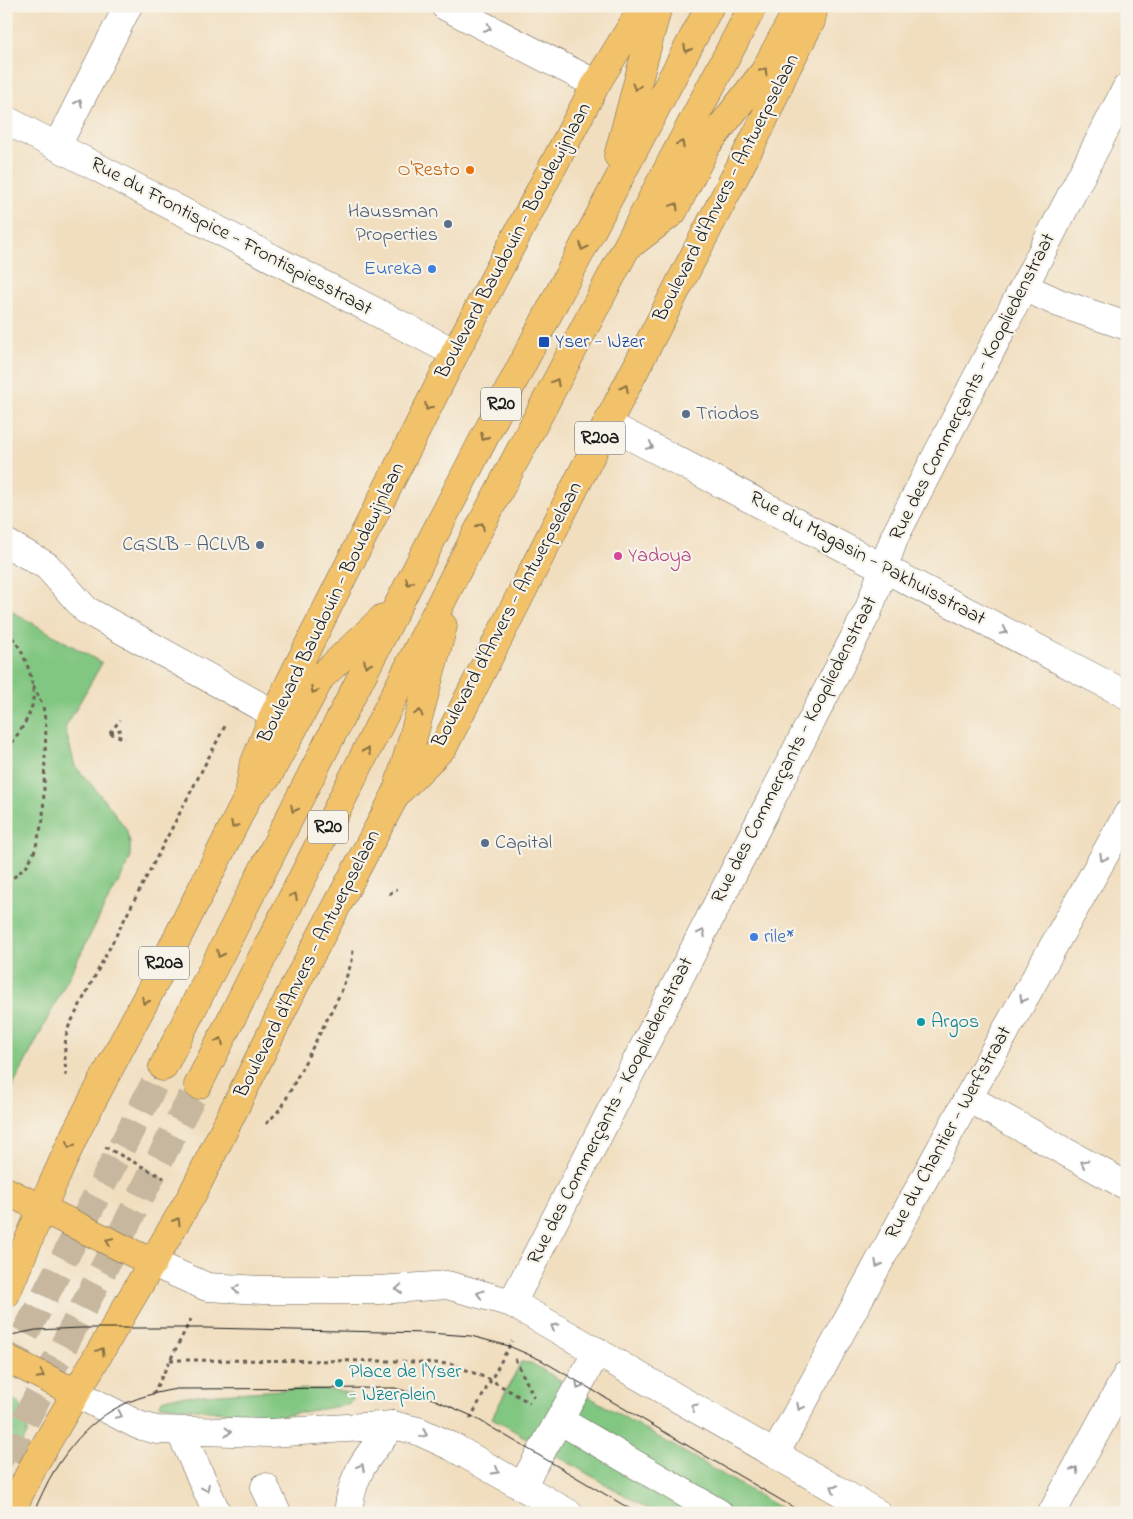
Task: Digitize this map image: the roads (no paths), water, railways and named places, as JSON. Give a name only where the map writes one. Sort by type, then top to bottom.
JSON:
[{"type":"main road","name":"Boulevard Baudouin - Boudewijnlaan","points":[[42,1208],[76,1132],[158,976],[249,795],[253,767],[274,714],[455,353],[596,84],[644,6]]},
{"type":"main road","points":[[605,203],[658,6]]},
{"type":"main road","name":"R20","points":[[163,1067],[397,605],[605,203],[710,6]]},
{"type":"main road","name":"R20","points":[[198,1085],[458,569],[753,6]]},
{"type":"main road","points":[[626,249],[673,212],[707,145],[764,72],[800,6]]},
{"type":"main road","name":"Boulevard d'Anvers - Antwerpselaan","points":[[153,1263],[193,1193],[294,987],[396,794],[444,746],[761,126],[786,69],[811,21],[814,6]]},
{"type":"main road","points":[[396,794],[458,569]]},
{"type":"main road","points":[[249,795],[268,776],[321,677],[397,605]]},
{"type":"main road","points":[[6,1191],[153,1263],[35,1463],[10,1513]]},
{"type":"main road","points":[[6,1294],[42,1208]]},
{"type":"main road","points":[[6,1358],[76,1393]]},
{"type":"street","points":[[57,146],[128,6]]},
{"type":"street","points":[[445,6],[596,84]]},
{"type":"street","name":"Rue des Commerçants - Koopliedenstraat","points":[[512,1303],[868,611],[895,536],[1127,87]]},
{"type":"street","name":"Rue du Frontispice - Frontispiesstraat","points":[[6,120],[455,353]]},
{"type":"street","points":[[1024,287],[1059,303],[1127,326]]},
{"type":"street","name":"Rue du Magasin - Pakhuisstraat","points":[[607,424],[1127,695]]},
{"type":"street","points":[[6,543],[47,566],[86,610],[274,714]]},
{"type":"street","name":"Rue du Chantier - Werfstraat","points":[[775,1454],[968,1098],[1127,815]]},
{"type":"street","points":[[968,1098],[1127,1186]]},
{"type":"street","points":[[153,1263],[207,1287],[262,1290],[379,1290],[447,1285],[512,1303],[877,1513]]},
{"type":"street","points":[[522,1486],[596,1352]]},
{"type":"street","points":[[1052,1513],[1127,1375]]},
{"type":"street","points":[[76,1393],[138,1424],[157,1430],[270,1433],[393,1425],[418,1431],[453,1447],[568,1513]]},
{"type":"street","points":[[566,1424],[719,1513]]},
{"type":"street","points":[[348,1513],[354,1481],[366,1457],[393,1425]]},
{"type":"street","points":[[180,1431],[217,1513]]},
{"type":"street","points":[[265,1488],[277,1513]]},
{"type":"tunnel","points":[[6,1371],[163,1067]]},
{"type":"tunnel","points":[[6,1458],[198,1085]]},
{"type":"tram line","points":[[6,1336],[36,1330],[81,1328],[205,1328],[428,1333],[471,1336],[509,1346],[541,1360],[803,1513]]},
{"type":"tram line","points":[[33,1513],[54,1471],[78,1438],[105,1415],[137,1399],[177,1389],[395,1388],[433,1399],[472,1416],[637,1513]]},
{"type":"place","name":"O'Resto","points":[[470,170]]},
{"type":"place","name":"Haussman Properties","points":[[448,224]]},
{"type":"place","name":"Eureka","points":[[432,269]]},
{"type":"place","name":"Yser - IJzer","points":[[544,342]]},
{"type":"place","name":"Triodos","points":[[686,414]]},
{"type":"place","name":"CGSLB - ACLVB","points":[[260,545]]},
{"type":"place","name":"Yadoya","points":[[618,556]]},
{"type":"place","name":"Capital","points":[[485,843]]},
{"type":"place","name":"rile*","points":[[754,937]]},
{"type":"place","name":"Argos","points":[[921,1022]]},
{"type":"place","name":"Place de l'Yser - IJzerplein","points":[[339,1383]]}]
